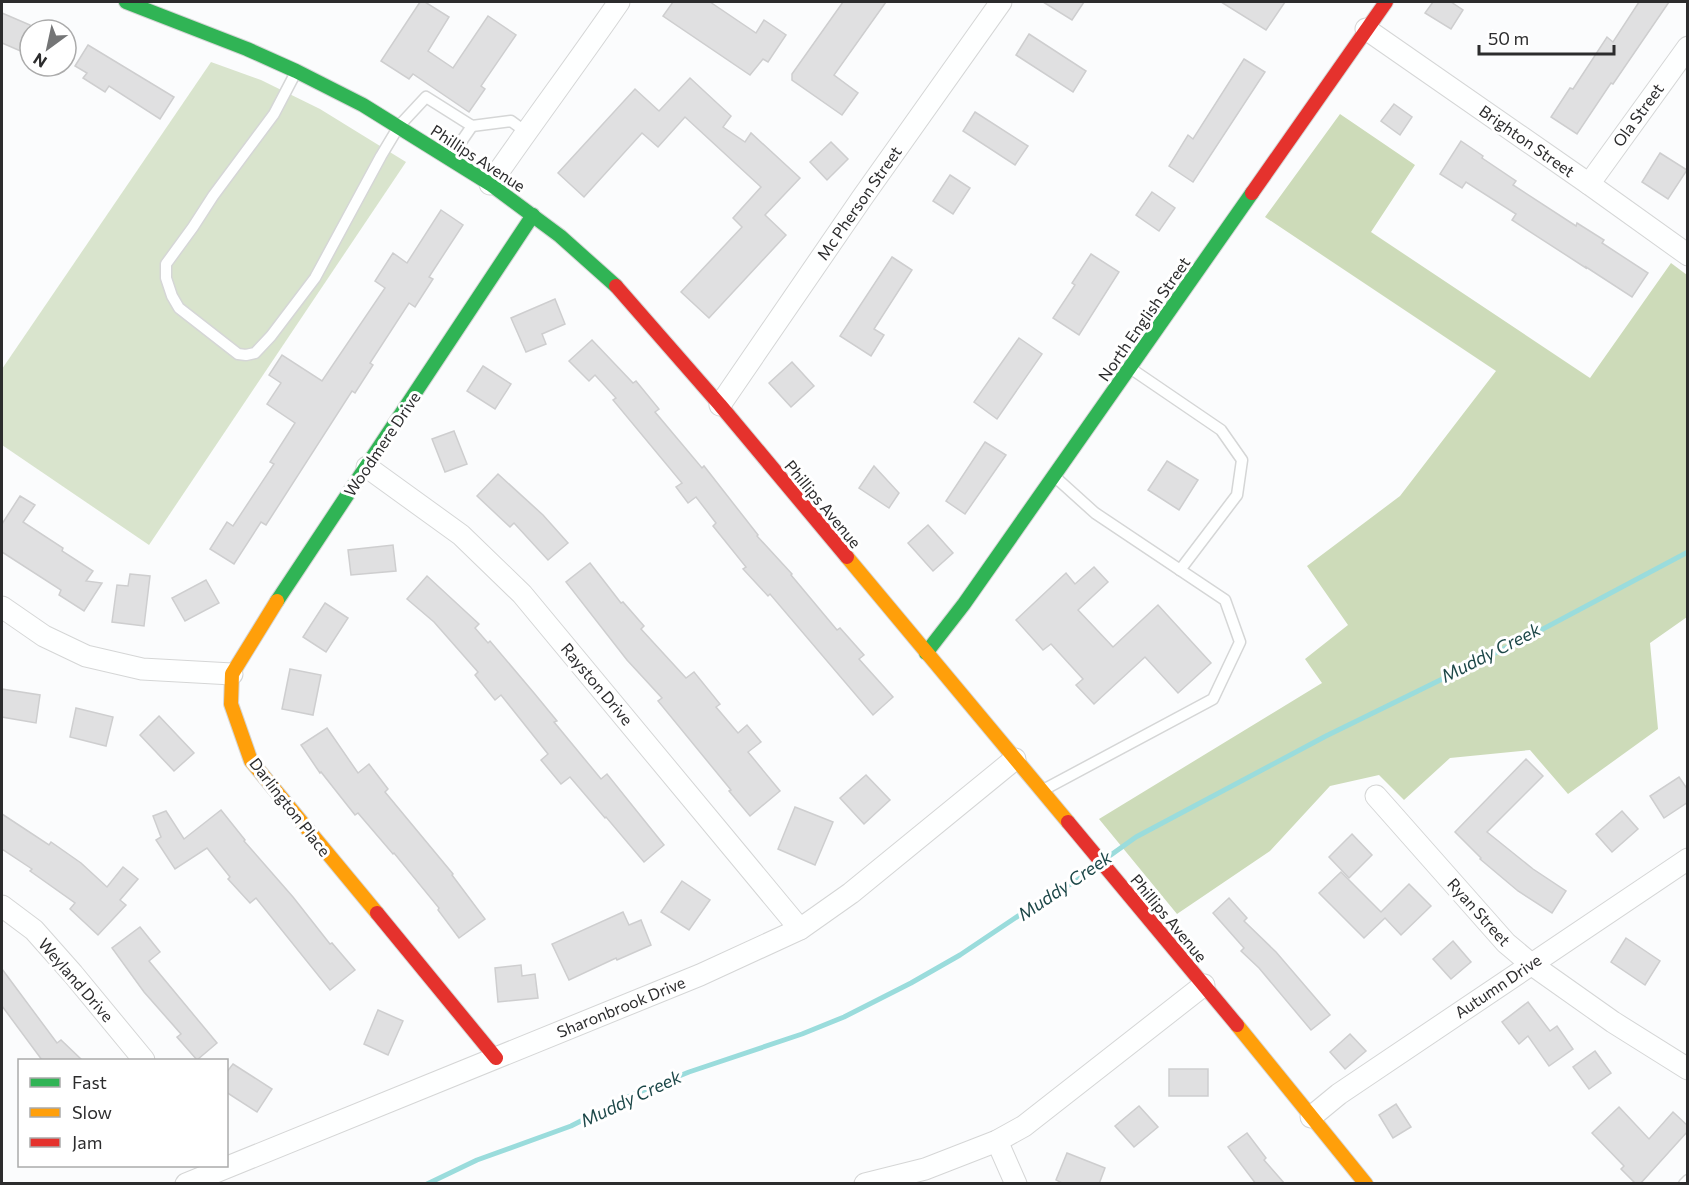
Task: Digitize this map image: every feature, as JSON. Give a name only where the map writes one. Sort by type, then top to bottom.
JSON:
[{"type":"street","name":"Phillips Avenue","points":[[126,2],[247,49],[363,105],[490,184],[560,236],[613,283],[720,405],[1204,985],[1366,1184]]},
{"type":"street","points":[[490,184],[619,2]]},
{"type":"street","name":"Mc Pherson Street","points":[[720,405],[862,198],[1001,2]]},
{"type":"street","name":"North English Street","points":[[926,653],[964,604],[1386,2]]},
{"type":"street","name":"Brighton Street","points":[[1366,29],[1688,255]]},
{"type":"street","name":"Ola Street","points":[[1589,184],[1688,47]]},
{"type":"street","name":"Woodmere Drive","points":[[232,674],[272,608],[533,215]]},
{"type":"street","name":"Rayston Drive","points":[[367,467],[461,535],[522,594],[800,929]]},
{"type":"street","points":[[3,610],[44,636],[86,656],[142,669],[232,674]]},
{"type":"street","name":"Darlington Place","points":[[232,674],[231,704],[251,760],[496,1058]]},
{"type":"street","name":"Sharonbrook Drive","points":[[228,1166],[700,975],[800,929],[851,893],[1015,759]]},
{"type":"street","name":"Ryan Street","points":[[1376,796],[1506,943],[1531,964],[1613,1023],[1688,1069]]},
{"type":"street","name":"Autumn Drive","points":[[1311,1117],[1340,1094],[1687,860]]},
{"type":"street","name":"Weyland Drive","points":[[2,906],[34,930],[143,1059]]},
{"type":"street","points":[[865,1184],[925,1169],[997,1142],[1024,1126],[1060,1099],[1204,985]]},
{"type":"street","points":[[997,1142],[1016,1184]]},
{"type":"street","name":"Sharonbrook Drive","points":[[186,1184],[226,1167]]},
{"type":"lane","points":[[296,72],[274,114],[166,264],[166,278],[179,308],[238,354],[255,353],[271,336],[315,278],[399,126],[426,97],[472,126],[511,121],[526,132]]},
{"type":"lane","points":[[450,159],[472,126]]},
{"type":"lane","points":[[1130,368],[1221,430],[1242,460],[1237,495],[1180,570]]},
{"type":"lane","points":[[1041,791],[1213,699],[1240,642],[1225,600],[1095,513],[1054,476]]},
{"type":"lane","points":[[1684,1184],[1688,1180]]},
{"type":"green space","points":[[211,62],[261,80],[320,109],[406,162],[149,545],[2,445],[2,369]]},
{"type":"green space","points":[[1340,114],[1415,165],[1371,232],[1590,378],[1671,263],[1687,275],[1687,617],[1650,643],[1658,729],[1568,794],[1530,750],[1450,758],[1404,800],[1379,775],[1330,786],[1270,851],[1177,914],[1099,819],[1322,683],[1305,659],[1348,625],[1307,566],[1400,496],[1496,371],[1265,217]]},
{"type":"building","points":[[420,2],[425,2],[449,17],[428,51],[453,68],[488,16],[516,35],[481,86],[485,89],[469,112],[413,74],[409,79],[381,61]]},
{"type":"building","points":[[673,2],[710,2],[756,33],[764,20],[786,35],[768,62],[763,59],[750,75],[663,16]]},
{"type":"building","points":[[843,2],[886,2],[834,75],[858,93],[842,115],[792,80],[792,74]]},
{"type":"building","points":[[1043,2],[1084,2],[1072,20]]},
{"type":"building","points":[[1221,2],[1285,2],[1266,30]]},
{"type":"building","points":[[1433,2],[1451,2],[1463,10],[1451,29],[1425,13]]},
{"type":"building","points":[[1639,2],[1669,2],[1577,134],[1551,117],[1570,88],[1573,89],[1607,37],[1613,42]]},
{"type":"building","points":[[2,13],[18,20],[18,50],[2,43]]},
{"type":"building","points":[[1029,34],[1086,71],[1073,92],[1016,55]]},
{"type":"building","points":[[88,45],[174,97],[160,119],[109,86],[105,92],[83,78],[87,73],[78,68],[78,61]]},
{"type":"building","points":[[1244,59],[1265,72],[1193,182],[1169,166],[1188,135],[1193,139]]},
{"type":"building","points":[[690,78],[731,116],[723,127],[745,142],[751,133],[800,178],[765,215],[786,235],[709,318],[681,292],[742,227],[733,218],[761,187],[685,117],[658,147],[642,133],[584,197],[558,173],[635,89],[659,111]]},
{"type":"building","points":[[1394,104],[1412,117],[1400,135],[1381,121]]},
{"type":"building","points":[[975,112],[1028,146],[1015,165],[963,131]]},
{"type":"building","points":[[1461,141],[1516,181],[1513,185],[1576,226],[1577,223],[1604,240],[1602,243],[1648,273],[1632,297],[1512,220],[1516,214],[1466,182],[1462,188],[1440,174]]},
{"type":"building","points":[[831,142],[848,159],[827,180],[810,162]]},
{"type":"building","points":[[1660,153],[1687,170],[1668,199],[1642,182]]},
{"type":"building","points":[[950,175],[970,188],[953,214],[933,201]]},
{"type":"building","points":[[1152,192],[1175,208],[1159,231],[1136,215]]},
{"type":"building","points":[[441,210],[463,225],[429,277],[433,279],[415,307],[409,303],[370,363],[373,365],[355,393],[352,391],[266,525],[261,522],[234,564],[210,549],[227,522],[233,526],[274,464],[270,462],[295,423],[267,404],[281,383],[269,375],[282,355],[322,381],[385,288],[375,281],[393,253],[407,263]]},
{"type":"building","points":[[1091,254],[1119,272],[1079,335],[1053,318],[1075,285],[1072,283]]},
{"type":"building","points":[[892,257],[912,270],[874,329],[884,335],[871,356],[840,336]]},
{"type":"building","points":[[555,299],[565,324],[542,334],[546,344],[526,352],[511,318]]},
{"type":"building","points":[[1019,338],[1042,354],[997,419],[974,402]]},
{"type":"building","points":[[592,340],[633,383],[636,381],[659,409],[655,412],[702,468],[704,466],[757,536],[792,574],[837,630],[840,628],[864,655],[859,659],[893,697],[873,715],[770,594],[768,596],[743,569],[746,567],[713,526],[716,523],[696,497],[688,503],[676,487],[682,483],[613,400],[616,398],[595,375],[589,381],[569,361]]},
{"type":"building","points":[[792,362],[814,386],[791,407],[769,383]]},
{"type":"building","points":[[483,366],[511,384],[495,409],[467,391]]},
{"type":"building","points":[[454,431],[467,464],[445,472],[432,439]]},
{"type":"building","points":[[985,442],[1006,455],[965,514],[946,501]]},
{"type":"building","points":[[1167,461],[1198,480],[1179,510],[1148,490]]},
{"type":"building","points":[[874,466],[899,493],[889,508],[859,488]]},
{"type":"building","points":[[498,474],[543,515],[568,543],[548,560],[514,523],[510,527],[477,496]]},
{"type":"building","points":[[20,496],[35,505],[23,522],[93,571],[86,581],[102,583],[84,611],[59,595],[61,590],[2,552],[2,524]]},
{"type":"building","points":[[928,525],[953,553],[933,571],[908,543]]},
{"type":"building","points":[[393,545],[396,571],[351,575],[348,550]]},
{"type":"building","points":[[590,563],[621,603],[623,602],[644,626],[641,629],[686,678],[694,672],[720,704],[716,707],[738,733],[747,725],[761,742],[748,752],[780,791],[750,816],[658,701],[662,698],[627,660],[566,582]]},
{"type":"building","points":[[1094,567],[1108,582],[1078,610],[1113,647],[1158,605],[1211,663],[1178,693],[1145,657],[1094,704],[1076,685],[1083,679],[1051,644],[1043,650],[1016,620],[1066,573],[1075,584]]},
{"type":"building","points":[[130,574],[150,576],[144,626],[112,622],[117,585],[128,586]]},
{"type":"building","points":[[427,576],[479,624],[475,628],[488,643],[490,641],[534,693],[557,721],[554,722],[601,779],[607,774],[664,845],[644,862],[570,777],[561,784],[541,760],[548,754],[501,695],[495,700],[475,675],[478,672],[434,622],[407,599]]},
{"type":"building","points":[[206,580],[219,603],[185,621],[172,598]]},
{"type":"building","points":[[325,603],[348,618],[326,652],[303,637]]},
{"type":"building","points":[[290,669],[321,675],[313,715],[282,709]]},
{"type":"building","points":[[2,689],[40,695],[36,723],[2,717]]},
{"type":"building","points":[[76,708],[113,717],[106,746],[70,737]]},
{"type":"building","points":[[159,716],[194,753],[174,771],[140,735]]},
{"type":"building","points":[[327,728],[358,773],[369,764],[388,789],[385,792],[453,874],[485,919],[459,938],[438,910],[439,908],[394,853],[358,813],[355,815],[320,773],[301,745]]},
{"type":"building","points":[[1526,759],[1543,776],[1487,832],[1533,869],[1566,891],[1552,913],[1518,891],[1480,859],[1455,832]]},
{"type":"building","points":[[866,775],[890,800],[864,824],[840,798]]},
{"type":"building","points":[[1679,777],[1688,790],[1688,802],[1664,818],[1650,796]]},
{"type":"building","points":[[795,807],[833,822],[815,865],[778,849]]},
{"type":"building","points":[[221,810],[330,944],[332,943],[355,970],[330,990],[256,898],[250,903],[228,879],[230,877],[207,848],[175,869],[156,840],[161,837],[153,816],[166,811],[184,839]]},
{"type":"building","points":[[1622,811],[1638,829],[1612,852],[1596,834]]},
{"type":"building","points":[[2,814],[49,845],[51,842],[81,863],[107,887],[123,867],[138,879],[120,900],[126,905],[98,935],[70,909],[75,903],[2,849]]},
{"type":"building","points":[[1352,834],[1372,855],[1349,878],[1329,857]]},
{"type":"building","points":[[1341,872],[1381,912],[1409,884],[1431,906],[1401,935],[1385,918],[1364,938],[1319,893]]},
{"type":"building","points":[[682,881],[710,900],[689,930],[661,912]]},
{"type":"building","points":[[1229,898],[1247,918],[1244,921],[1276,952],[1330,1015],[1311,1030],[1259,968],[1241,951],[1244,948],[1213,913]]},
{"type":"building","points":[[623,912],[629,925],[641,920],[651,945],[569,980],[552,944]]},
{"type":"building","points":[[140,927],[160,952],[149,961],[217,1043],[196,1059],[177,1037],[181,1034],[144,992],[112,948]]},
{"type":"building","points":[[1626,938],[1660,961],[1645,985],[1611,962]]},
{"type":"building","points":[[1453,941],[1471,962],[1451,979],[1433,959]]},
{"type":"building","points":[[521,965],[522,976],[535,974],[538,998],[498,1002],[495,968]]},
{"type":"building","points":[[2,969],[57,1043],[61,1040],[81,1059],[41,1059],[2,1006]]},
{"type":"building","points":[[1528,1002],[1550,1031],[1557,1026],[1573,1049],[1549,1066],[1528,1036],[1519,1044],[1502,1022]]},
{"type":"building","points":[[378,1010],[403,1021],[388,1055],[364,1044]]},
{"type":"building","points":[[1350,1034],[1366,1051],[1345,1069],[1330,1052]]},
{"type":"building","points":[[1595,1051],[1611,1073],[1589,1089],[1573,1067]]},
{"type":"building","points":[[233,1064],[272,1089],[257,1112],[228,1093],[228,1070]]},
{"type":"building","points":[[1169,1069],[1208,1069],[1208,1096],[1169,1096]]},
{"type":"building","points":[[1396,1104],[1411,1127],[1393,1138],[1379,1115]]},
{"type":"building","points":[[1139,1106],[1158,1127],[1134,1147],[1115,1126]]},
{"type":"building","points":[[1619,1107],[1649,1139],[1673,1112],[1688,1126],[1688,1131],[1640,1184],[1636,1184],[1621,1169],[1624,1166],[1592,1133]]},
{"type":"building","points":[[1247,1133],[1266,1158],[1264,1160],[1285,1184],[1256,1184],[1228,1147]]},
{"type":"building","points":[[1067,1153],[1105,1168],[1099,1184],[1064,1184],[1056,1180]]},
{"type":"waterway","name":"Muddy Creek","points":[[1108,857],[1136,837],[1326,736],[1524,639],[1688,552]]},
{"type":"waterway","name":"Muddy Creek","points":[[427,1184],[477,1160],[571,1126],[632,1095],[689,1072],[802,1034],[844,1017],[960,955],[1094,868]]},
{"type":"traffic: fast","points":[[126,2],[247,49],[363,105],[490,184],[560,236],[616,286]]},
{"type":"traffic: fast","points":[[926,653],[964,604],[1252,193]]},
{"type":"traffic: fast","points":[[277,601],[533,215]]},
{"type":"traffic: slow","points":[[847,557],[1068,822]]},
{"type":"traffic: slow","points":[[277,601],[232,674],[231,704],[251,761],[377,913]]},
{"type":"traffic: slow","points":[[1237,1025],[1366,1184]]},
{"type":"traffic: jam","points":[[1252,193],[1386,2]]},
{"type":"traffic: jam","points":[[616,286],[720,405],[847,557]]},
{"type":"traffic: jam","points":[[1068,822],[1237,1025]]},
{"type":"traffic: jam","points":[[377,913],[496,1058]]}]
